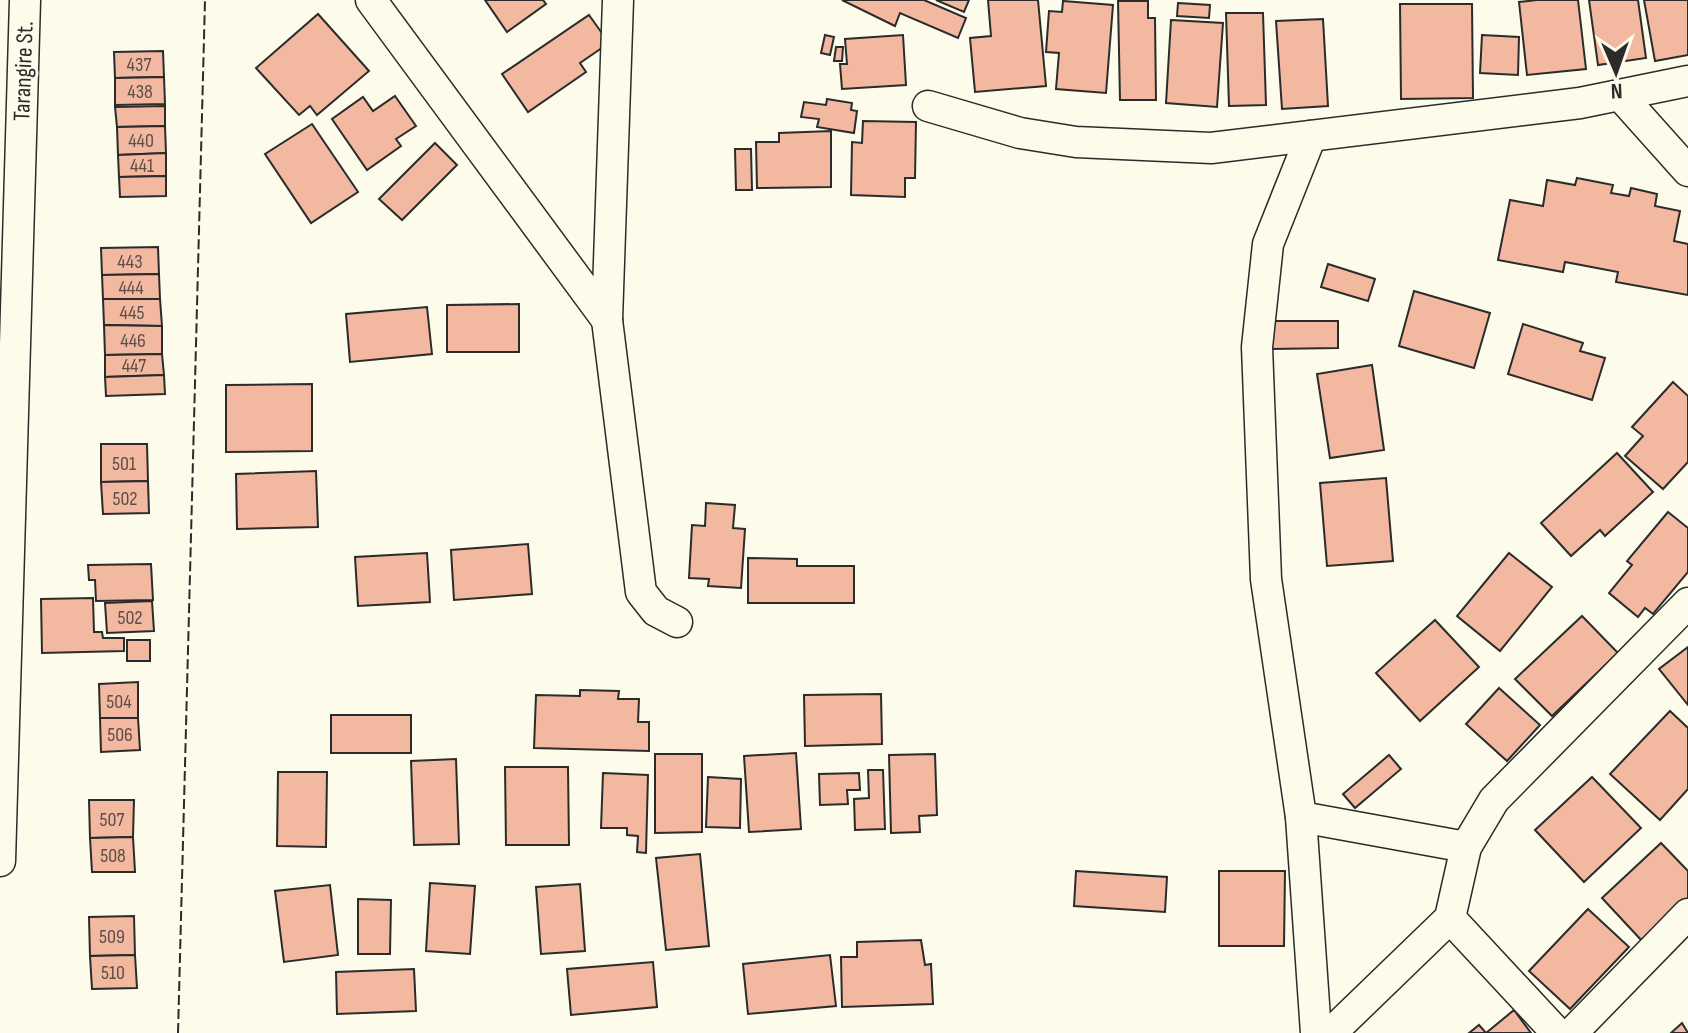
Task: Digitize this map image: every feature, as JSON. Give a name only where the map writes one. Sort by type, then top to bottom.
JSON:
[{"type":"street","name":"Tarangire St.","points":[[0,861],[9,241],[25,0]]},
{"type":"street","points":[[371,0],[607,320]]},
{"type":"street","points":[[618,0],[607,320],[641,592],[656,611],[677,622]]},
{"type":"street","points":[[928,106],[1020,133],[1091,143],[1211,148],[1620,95],[1688,81]]},
{"type":"street","points":[[1620,95],[1688,171]]},
{"type":"street","points":[[1311,136],[1268,244],[1257,347],[1266,579],[1301,817],[1316,1033]]},
{"type":"street","points":[[1331,1033],[1450,918],[1466,847],[1494,800],[1688,603]]},
{"type":"street","points":[[1301,817],[1466,847]]},
{"type":"street","points":[[1572,1033],[1688,914]]},
{"type":"street","points":[[1450,918],[1557,1033]]},
{"type":"building","points":[[485,0],[543,0],[546,4],[507,32]]},
{"type":"building","points":[[842,0],[924,0],[966,18],[958,38],[900,13],[895,26]]},
{"type":"building","points":[[936,0],[969,0],[964,12]]},
{"type":"building","points":[[988,0],[1038,0],[1046,86],[975,92],[970,38],[991,36]]},
{"type":"building","points":[[1578,0],[1586,69],[1527,75],[1519,2]]},
{"type":"building","points":[[1589,0],[1638,0],[1646,58],[1598,65]]},
{"type":"building","points":[[1644,0],[1688,0],[1688,55],[1655,61]]},
{"type":"building","points":[[1063,1],[1113,5],[1106,93],[1056,89],[1059,53],[1046,52],[1049,11],[1062,12]]},
{"type":"building","points":[[1118,1],[1148,1],[1148,18],[1155,18],[1156,100],[1120,100]]},
{"type":"building","points":[[1178,3],[1210,5],[1209,18],[1177,16]]},
{"type":"building","points":[[1400,4],[1472,4],[1473,98],[1401,99]]},
{"type":"building","points":[[1226,13],[1263,13],[1266,105],[1229,106]]},
{"type":"building","points":[[318,14],[369,71],[317,115],[310,106],[299,115],[256,68]]},
{"type":"building","points":[[589,15],[609,43],[580,63],[586,72],[528,112],[502,74]]},
{"type":"building","points":[[1323,19],[1328,106],[1282,109],[1276,21]]},
{"type":"building","points":[[1171,20],[1223,23],[1217,107],[1166,103]]},
{"type":"building","points":[[825,35],[834,37],[830,55],[821,53]]},
{"type":"building","points":[[903,35],[906,85],[842,89],[840,64],[847,64],[845,39]]},
{"type":"building","points":[[1482,35],[1519,37],[1518,75],[1480,73]]},
{"type":"building","points":[[836,47],[843,47],[842,61],[834,61]]},
{"type":"building","points":[[163,51],[164,77],[115,78],[114,52]]},
{"type":"building","points":[[164,77],[165,104],[115,105],[115,78]]},
{"type":"building","points":[[395,96],[416,126],[396,139],[401,146],[367,170],[332,119],[363,97],[373,111]]},
{"type":"building","points":[[827,99],[852,103],[851,110],[857,111],[854,133],[817,127],[819,119],[801,117],[804,102],[826,105]]},
{"type":"building","points":[[165,106],[165,126],[117,127],[115,107]]},
{"type":"building","points":[[863,121],[916,122],[915,178],[905,178],[905,197],[851,195],[852,142],[862,143]]},
{"type":"building","points":[[312,124],[358,192],[311,223],[265,154]]},
{"type":"building","points":[[165,126],[166,153],[118,155],[117,127]]},
{"type":"building","points":[[831,131],[831,187],[757,188],[756,142],[779,142],[779,133]]},
{"type":"building","points":[[435,143],[457,165],[402,220],[379,199]]},
{"type":"building","points":[[735,149],[751,149],[752,190],[736,190]]},
{"type":"building","points":[[166,153],[166,176],[119,177],[118,155]]},
{"type":"building","points":[[166,176],[166,196],[120,197],[119,177]]},
{"type":"building","points":[[1577,178],[1613,185],[1611,193],[1629,196],[1631,188],[1657,194],[1655,206],[1680,211],[1674,241],[1688,244],[1688,295],[1616,282],[1618,272],[1565,262],[1563,272],[1498,260],[1510,200],[1543,206],[1547,180],[1575,185]]},
{"type":"building","points":[[158,247],[159,274],[102,275],[101,248]]},
{"type":"building","points":[[1328,264],[1375,279],[1368,301],[1321,287]]},
{"type":"building","points":[[159,274],[160,299],[103,299],[102,275]]},
{"type":"building","points":[[1414,291],[1490,313],[1474,368],[1399,346]]},
{"type":"building","points":[[103,299],[160,299],[162,326],[104,325]]},
{"type":"building","points":[[519,304],[519,352],[447,352],[447,305]]},
{"type":"building","points":[[427,307],[432,354],[350,362],[346,314]]},
{"type":"building","points":[[1268,321],[1338,321],[1338,348],[1269,349]]},
{"type":"building","points":[[1523,324],[1583,343],[1580,351],[1605,358],[1592,400],[1508,374]]},
{"type":"building","points":[[104,325],[162,326],[162,354],[105,355]]},
{"type":"building","points":[[162,354],[164,375],[105,377],[105,355]]},
{"type":"building","points":[[1372,365],[1384,450],[1330,458],[1317,374]]},
{"type":"building","points":[[164,375],[165,394],[106,396],[105,377]]},
{"type":"building","points":[[1673,382],[1688,396],[1688,462],[1663,489],[1625,456],[1643,436],[1632,427]]},
{"type":"building","points":[[312,384],[312,451],[226,452],[226,385]]},
{"type":"building","points":[[101,444],[147,444],[148,481],[101,482]]},
{"type":"building","points":[[1617,453],[1653,492],[1605,536],[1600,530],[1571,556],[1541,523]]},
{"type":"building","points":[[316,471],[318,527],[237,529],[236,474]]},
{"type":"building","points":[[1386,478],[1393,561],[1327,566],[1320,483]]},
{"type":"building","points":[[148,481],[149,513],[103,514],[101,482]]},
{"type":"building","points":[[706,503],[735,505],[733,528],[745,529],[741,588],[708,586],[709,579],[689,578],[692,525],[705,526]]},
{"type":"building","points":[[1668,512],[1688,528],[1688,572],[1653,614],[1645,608],[1638,617],[1609,593],[1632,565],[1627,561]]},
{"type":"building","points":[[528,544],[532,594],[454,600],[451,550]]},
{"type":"building","points":[[427,553],[430,602],[358,606],[355,557]]},
{"type":"building","points":[[1509,553],[1552,587],[1500,651],[1457,616]]},
{"type":"building","points":[[748,558],[797,559],[797,566],[854,566],[854,603],[748,603]]},
{"type":"building","points":[[151,564],[153,600],[96,601],[95,580],[89,580],[88,565]]},
{"type":"building","points":[[93,598],[94,632],[102,632],[103,638],[124,638],[124,651],[42,653],[41,599]]},
{"type":"building","points":[[152,601],[154,631],[107,633],[105,603]]},
{"type":"building","points":[[1582,616],[1618,653],[1552,716],[1515,679]]},
{"type":"building","points":[[1435,620],[1479,667],[1420,721],[1376,673]]},
{"type":"building","points":[[127,640],[150,640],[150,661],[127,661]]},
{"type":"building","points":[[1688,647],[1688,705],[1659,669]]},
{"type":"building","points":[[138,682],[138,718],[100,718],[99,684]]},
{"type":"building","points":[[1499,688],[1540,725],[1507,761],[1466,724]]},
{"type":"building","points":[[580,690],[619,691],[618,699],[639,699],[638,722],[649,722],[649,751],[534,748],[536,695],[580,696]]},
{"type":"building","points":[[881,694],[882,744],[805,746],[804,695]]},
{"type":"building","points":[[1670,711],[1688,728],[1688,789],[1660,820],[1610,774]]},
{"type":"building","points":[[331,715],[411,715],[411,753],[331,753]]},
{"type":"building","points":[[100,718],[138,718],[140,750],[101,752]]},
{"type":"building","points":[[796,753],[801,829],[749,832],[744,756]]},
{"type":"building","points":[[655,754],[702,754],[702,832],[655,833]]},
{"type":"building","points":[[935,754],[937,815],[919,816],[920,832],[891,833],[889,755]]},
{"type":"building","points":[[1389,755],[1401,769],[1355,808],[1343,794]]},
{"type":"building","points":[[456,759],[459,844],[414,845],[411,761]]},
{"type":"building","points":[[505,767],[568,767],[569,845],[506,845]]},
{"type":"building","points":[[868,770],[883,770],[885,829],[855,830],[854,799],[869,798]]},
{"type":"building","points":[[278,772],[327,772],[326,847],[277,846]]},
{"type":"building","points":[[603,773],[648,775],[646,853],[637,852],[638,836],[627,835],[627,828],[601,828]]},
{"type":"building","points":[[859,773],[860,790],[847,790],[848,804],[820,805],[819,774]]},
{"type":"building","points":[[708,777],[741,779],[740,828],[706,827]]},
{"type":"building","points":[[1592,777],[1641,828],[1584,882],[1535,830]]},
{"type":"building","points":[[89,800],[134,800],[133,837],[90,838]]},
{"type":"building","points":[[133,837],[135,872],[92,872],[90,838]]},
{"type":"building","points":[[1661,843],[1688,871],[1688,901],[1643,942],[1602,898]]},
{"type":"building","points":[[700,854],[709,946],[666,950],[656,858]]},
{"type":"building","points":[[1076,871],[1167,877],[1165,912],[1074,906]]},
{"type":"building","points":[[1219,871],[1285,871],[1284,946],[1219,946]]},
{"type":"building","points":[[430,883],[475,886],[470,954],[426,951]]},
{"type":"building","points":[[580,884],[585,951],[541,954],[536,887]]},
{"type":"building","points":[[330,885],[338,955],[284,962],[275,891]]},
{"type":"building","points":[[358,899],[391,900],[390,954],[358,954]]},
{"type":"building","points":[[1588,909],[1629,947],[1570,1009],[1529,971]]},
{"type":"building","points":[[134,916],[135,955],[90,956],[89,917]]},
{"type":"building","points":[[921,940],[925,965],[931,964],[933,1004],[842,1007],[841,957],[857,957],[857,942]]},
{"type":"building","points":[[135,955],[137,988],[92,989],[90,956]]},
{"type":"building","points":[[830,955],[836,1006],[748,1014],[743,964]]},
{"type":"building","points":[[653,962],[657,1007],[571,1015],[567,969]]},
{"type":"building","points":[[414,969],[416,1011],[337,1014],[336,972]]},
{"type":"building","points":[[1514,1010],[1531,1033],[1486,1033]]},
{"type":"building","points":[[1682,1023],[1688,1033],[1671,1033]]},
{"type":"building","points":[[1479,1025],[1486,1033],[1469,1033]]},
{"type":"fence","points":[[178,1033],[205,0]]}]
